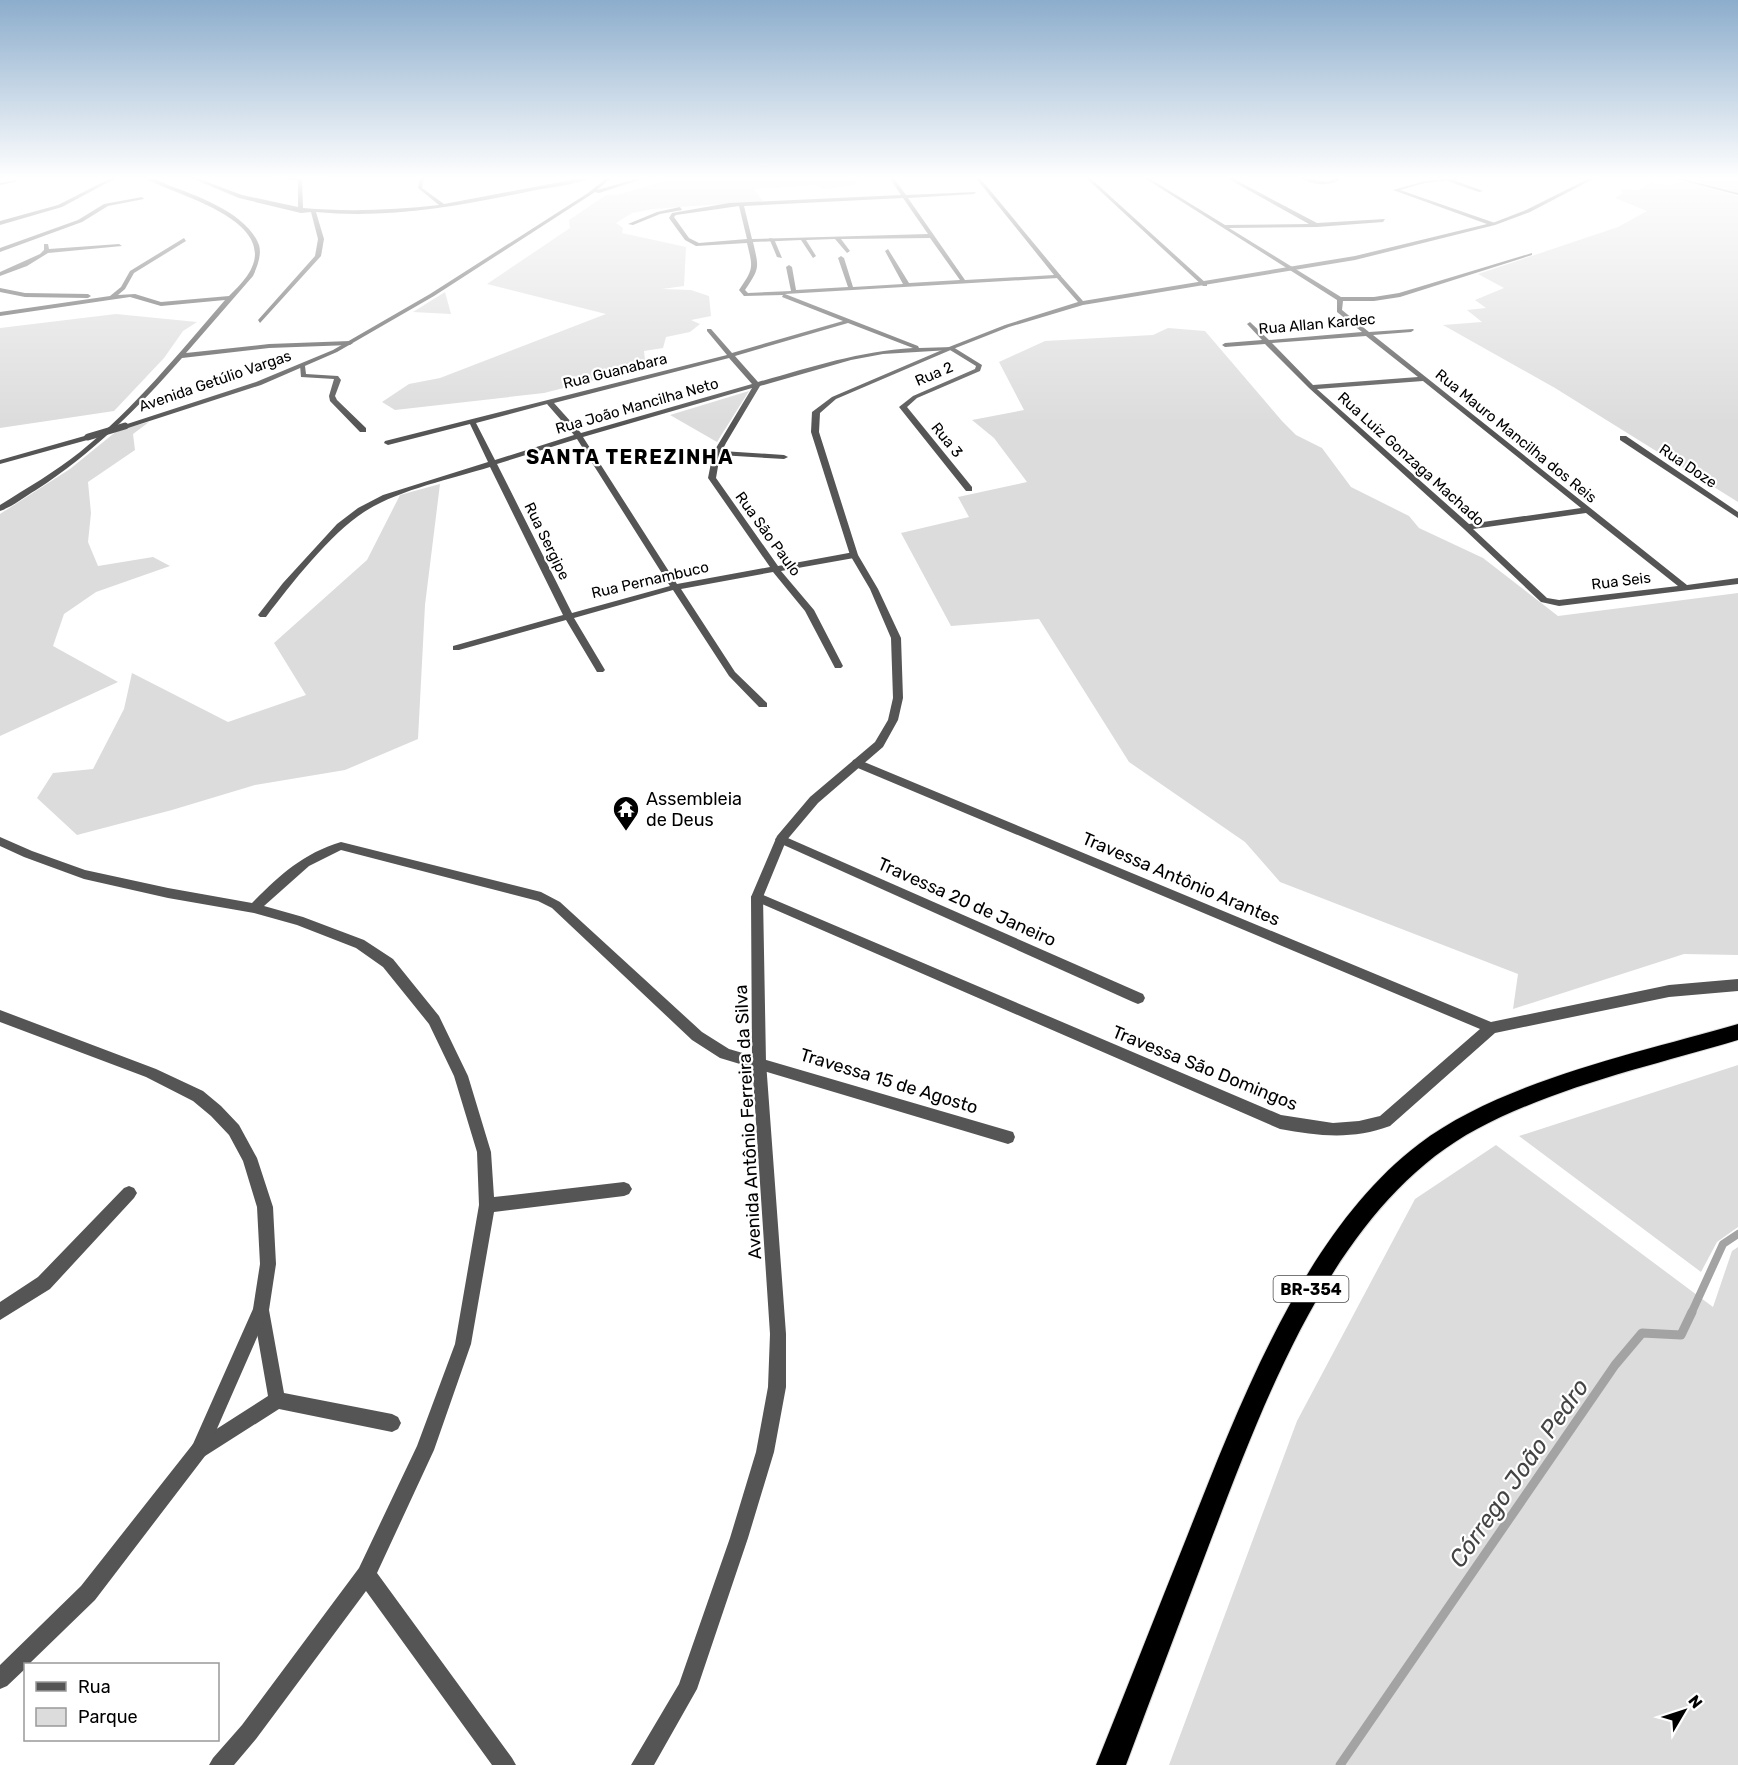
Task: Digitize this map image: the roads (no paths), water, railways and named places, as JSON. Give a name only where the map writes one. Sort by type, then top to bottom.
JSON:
[{"type":"highway","name":"BR-354","points":[[1111,1765],[1244,1422],[1315,1281],[1375,1197],[1426,1151],[1480,1119],[1552,1087],[1738,1032]]},
{"type":"street","points":[[0,274],[23,266],[34,259]]},
{"type":"street","points":[[0,290],[25,295],[110,297],[123,288],[132,272],[153,259]]},
{"type":"street","points":[[0,509],[82,454],[126,413],[250,276],[256,259]]},
{"type":"street","points":[[260,321],[315,259]]},
{"type":"street","name":"Avenida Getúlio Vargas","points":[[0,462],[212,400],[302,366],[350,343],[488,259]]},
{"type":"street","points":[[755,259],[754,273],[741,292],[752,295],[1058,276]]},
{"type":"street","points":[[841,259],[851,288]]},
{"type":"street","points":[[893,259],[907,285]]},
{"type":"street","points":[[949,259],[964,282]]},
{"type":"street","points":[[1044,259],[1082,303]]},
{"type":"street","points":[[1177,259],[1205,285]]},
{"type":"street","points":[[1279,259],[1340,299],[1400,296],[1513,259]]},
{"type":"street","name":"Avenida Antônio Ferreira da Silva","points":[[642,1765],[687,1689],[762,1463],[777,1387],[778,1334],[759,1062],[757,897],[781,839],[814,800],[879,744],[893,720],[898,698],[898,668],[893,630],[874,589],[854,555],[815,432],[816,412],[834,398],[951,348],[1007,326],[1082,303],[1205,285],[1345,259]]},
{"type":"street","points":[[789,267],[794,293]]},
{"type":"street","points":[[780,294],[846,322],[920,349]]},
{"type":"street","points":[[0,314],[110,297],[140,295],[151,302],[161,304],[230,298]]},
{"type":"street","name":"Rua Mauro Mancilha dos Reis","points":[[1340,299],[1339,310],[1366,334],[1686,588]]},
{"type":"street","name":"Rua Guanabara","points":[[388,443],[733,355],[846,322]]},
{"type":"street","name":"Rua Luiz Gonzaga Machado","points":[[1250,324],[1311,387],[1467,527],[1539,597],[1559,603]]},
{"type":"street","points":[[709,330],[733,355],[757,386]]},
{"type":"street","name":"Rua Allan Kardec","points":[[1224,345],[1411,330]]},
{"type":"street","points":[[178,356],[269,346],[350,343]]},
{"type":"street","name":"Rua João Mancilha Neto","points":[[263,615],[286,585],[340,526],[361,510],[386,497],[579,436],[857,357],[920,349],[951,348]]},
{"type":"street","name":"Rua 2","points":[[903,407],[915,397],[978,370],[979,365],[951,348]]},
{"type":"street","points":[[302,366],[303,376],[336,377],[338,380],[332,396],[334,401],[363,430]]},
{"type":"street","points":[[1311,387],[1423,379]]},
{"type":"street","name":"Rua São Paulo","points":[[757,386],[717,453],[712,468],[717,488],[776,570],[809,610],[838,666]]},
{"type":"street","points":[[549,402],[579,436],[732,674],[763,705]]},
{"type":"street","name":"Rua 3","points":[[903,407],[969,489]]},
{"type":"street","name":"Rua Sergipe","points":[[472,422],[494,462],[568,615],[600,670]]},
{"type":"street","name":"Rua Doze","points":[[1623,438],[1738,516]]},
{"type":"street","points":[[717,453],[784,457]]},
{"type":"street","points":[[1467,527],[1587,510]]},
{"type":"street","name":"Rua Pernambuco","points":[[456,648],[675,587],[854,555]]},
{"type":"street","name":"Rua Seis","points":[[1559,603],[1738,581]]},
{"type":"street","name":"Travessa Antônio Arantes","points":[[857,763],[1491,1028]]},
{"type":"street","name":"Travessa 20 de Janeiro","points":[[781,839],[1138,998]]},
{"type":"street","points":[[0,841],[28,854],[84,874],[168,893],[254,908],[299,921],[360,944],[388,963],[410,987],[434,1020],[461,1076],[484,1152],[487,1205],[463,1344],[425,1450],[366,1575],[249,1732],[220,1765]]},
{"type":"street","name":"Travessa 15 de Agosto","points":[[254,908],[304,861],[322,851],[341,846],[541,897],[556,905],[697,1036],[725,1054],[759,1062],[1008,1137]]},
{"type":"street","name":"Travessa São Domingos","points":[[757,897],[1280,1122],[1314,1129],[1368,1128],[1385,1120],[1491,1028],[1669,990],[1738,985]]},
{"type":"street","points":[[0,1016],[170,1082],[198,1096],[234,1130],[250,1158],[265,1207],[268,1264],[261,1310],[200,1450],[88,1593],[0,1679]]},
{"type":"street","points":[[487,1205],[624,1189]]},
{"type":"street","points":[[0,1312],[44,1283],[129,1193]]},
{"type":"street","points":[[261,1310],[277,1400]]},
{"type":"street","points":[[200,1450],[277,1400],[392,1423]]},
{"type":"street","points":[[366,1575],[505,1765]]},
{"type":"waterway","name":"Córrego João Pedro","points":[[1691,1314],[1723,1244],[1738,1234]]},
{"type":"waterway","name":"Córrego João Pedro","points":[[1340,1765],[1615,1365],[1642,1333],[1681,1335],[1692,1312]]},
{"type":"place","name":"Assembleia de Deus","points":[[626,832]]},
{"type":"district","name":"SANTA TEREZINHA","points":[[630,457]]}]
